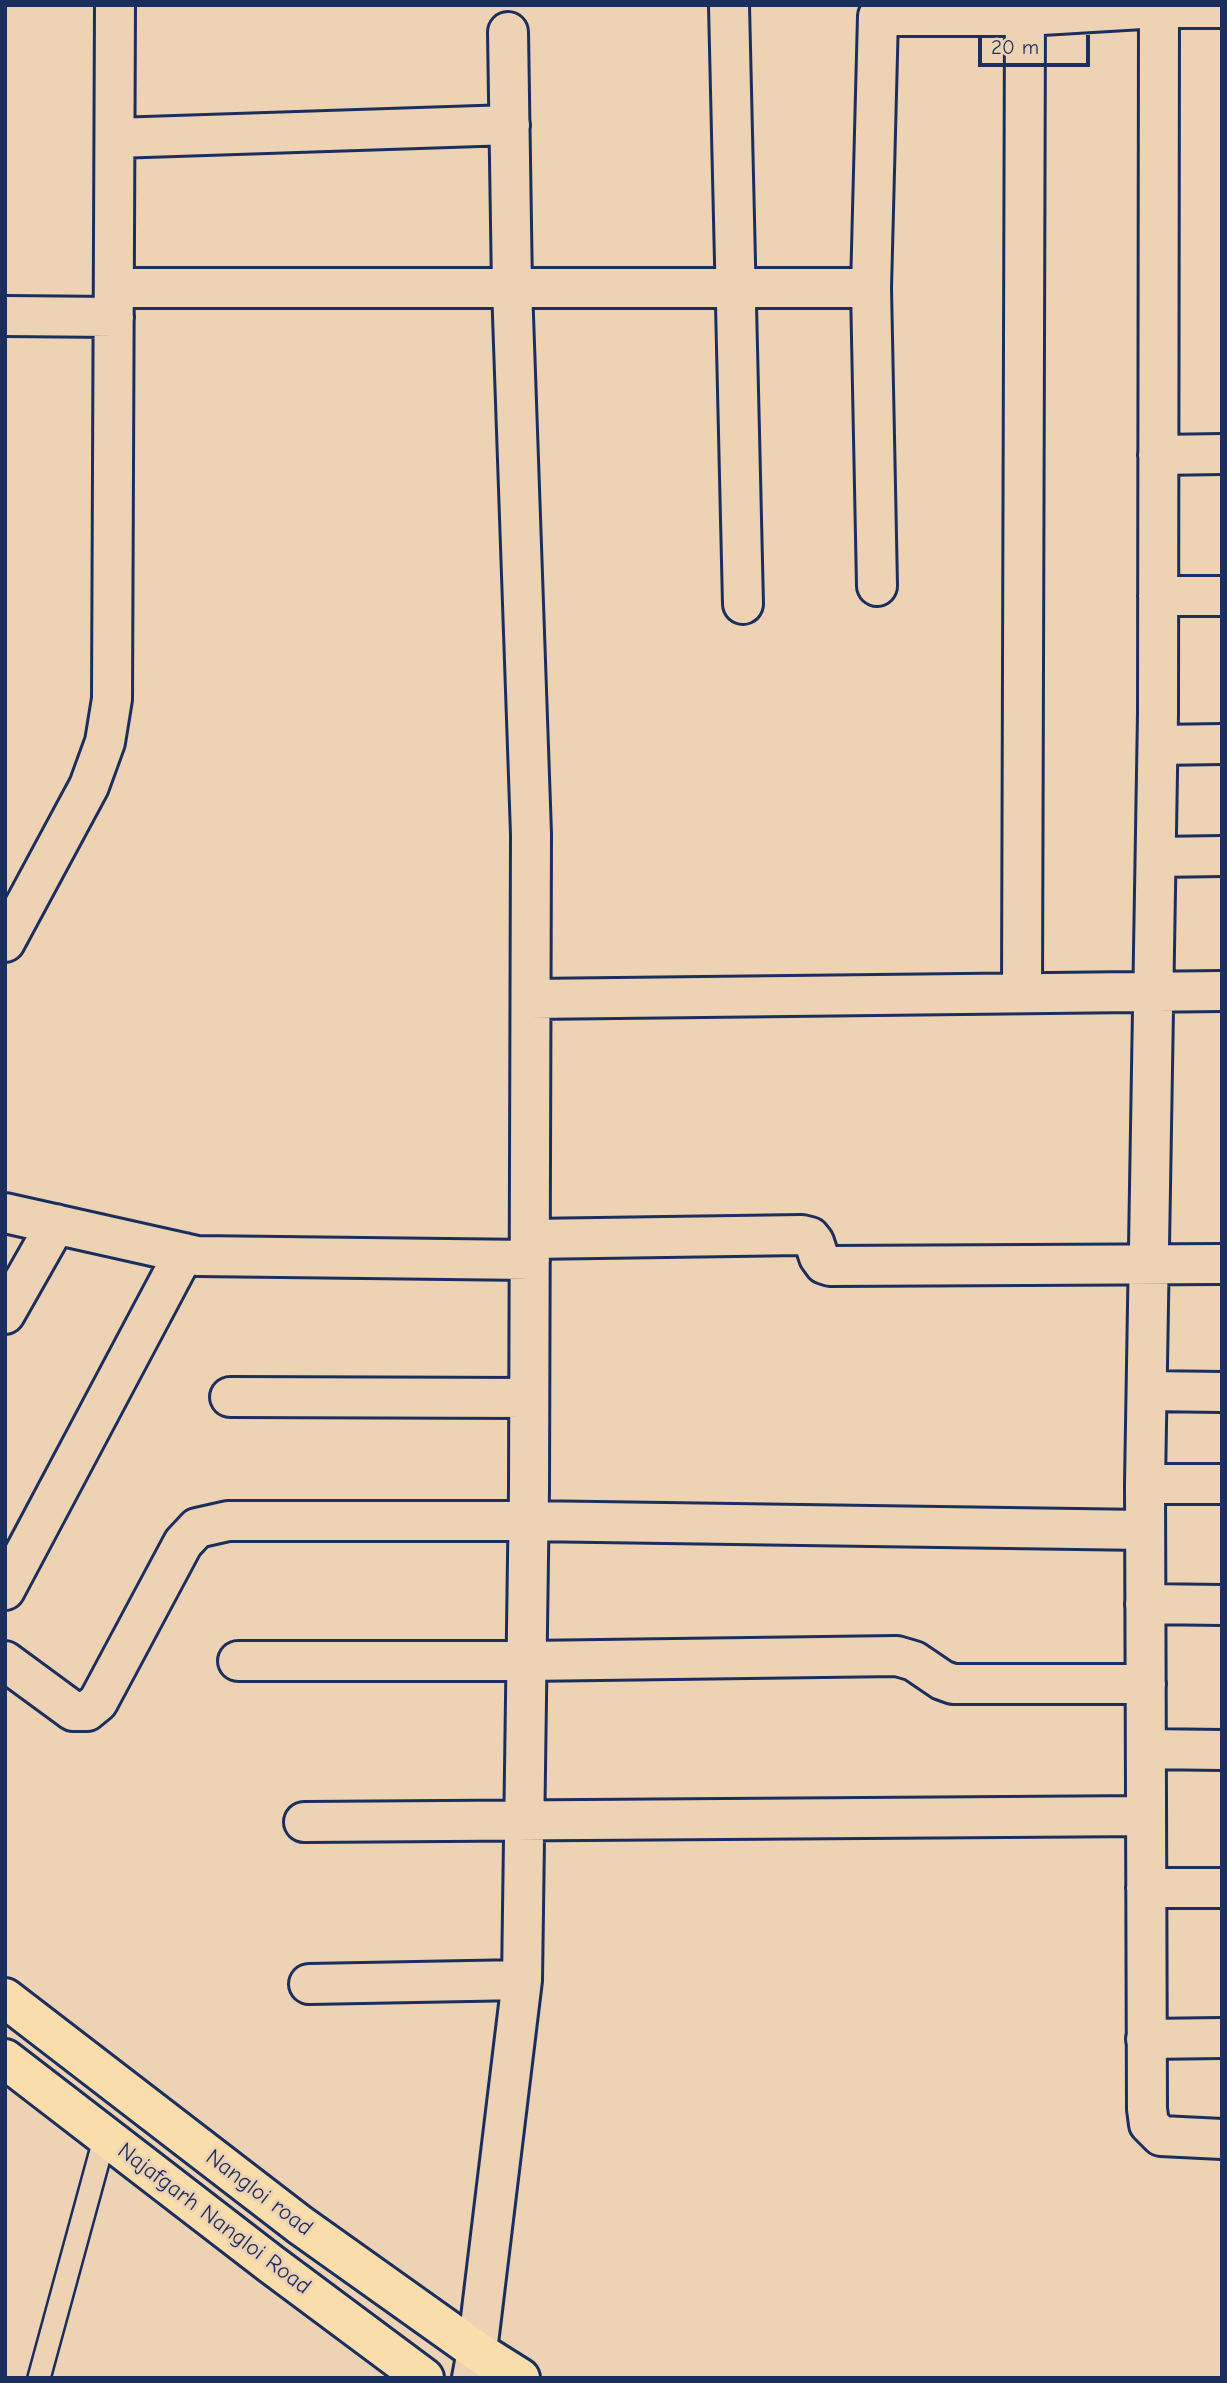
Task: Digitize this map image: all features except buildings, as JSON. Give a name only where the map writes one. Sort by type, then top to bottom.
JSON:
[{"type":"main road","name":"Nangloi road","points":[[5,1998],[300,2225],[474,2364],[520,2378]]},
{"type":"main road","name":"Najafgarh Nangloi Road","points":[[5,2059],[424,2378]]},
{"type":"street","points":[[5,942],[89,786],[105,742],[112,699],[115,5]]},
{"type":"street","points":[[729,5],[743,604]]},
{"type":"street","points":[[1159,7],[1158,745],[1145,1484],[1147,2109],[1149,2124],[1161,2136],[1222,2139]]},
{"type":"street","points":[[877,586],[871,288],[878,11],[1025,16],[1159,7],[1222,8]]},
{"type":"street","points":[[1022,992],[1025,16]]},
{"type":"street","points":[[474,2364],[522,1980],[529,1398],[531,834],[512,287],[508,32]]},
{"type":"street","points":[[115,138],[510,125]]},
{"type":"street","points":[[5,317],[114,303],[512,287],[871,288]]},
{"type":"street","points":[[1158,455],[1222,454]]},
{"type":"street","points":[[1158,596],[1222,596]]},
{"type":"street","points":[[1158,745],[1222,744]]},
{"type":"street","points":[[1156,857],[1222,856]]},
{"type":"street","points":[[531,999],[1222,991]]},
{"type":"street","points":[[5,1213],[197,1256],[530,1250],[802,1235],[810,1237],[819,1257],[824,1264],[830,1266],[1222,1264]]},
{"type":"street","points":[[5,1314],[56,1224]]},
{"type":"street","points":[[5,1590],[184,1253]]},
{"type":"street","points":[[1147,1391],[1222,1392]]},
{"type":"street","points":[[229,1397],[529,1398]]},
{"type":"street","points":[[1145,1484],[1222,1484]]},
{"type":"street","points":[[5,1661],[73,1711],[87,1712],[98,1703],[183,1543],[197,1528],[228,1521],[528,1521],[790,1527],[1145,1530]]},
{"type":"street","points":[[1145,1604],[1222,1605]]},
{"type":"street","points":[[238,1661],[526,1661],[897,1656],[914,1661],[942,1680],[953,1684],[1146,1684]]},
{"type":"street","points":[[1146,1749],[1222,1749]]},
{"type":"street","points":[[304,1822],[1146,1816]]},
{"type":"street","points":[[1146,1888],[1222,1888]]},
{"type":"street","points":[[309,1984],[522,1980]]},
{"type":"street","points":[[1146,2039],[1222,2038]]},
{"type":"lane","points":[[39,2378],[105,2136]]}]
